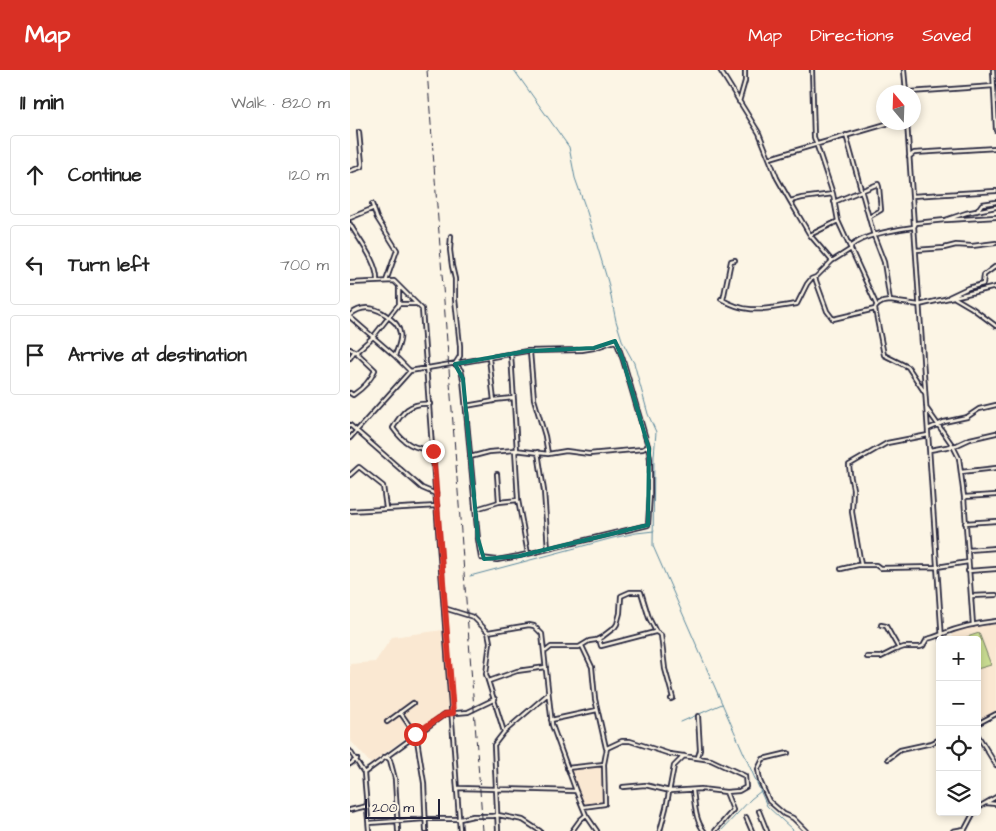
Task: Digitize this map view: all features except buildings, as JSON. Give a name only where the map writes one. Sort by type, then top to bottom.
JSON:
[{"type":"street","points":[[720,70],[759,133],[777,178],[790,201],[810,235],[832,261]]},
{"type":"street","points":[[739,102],[746,81],[745,70]]},
{"type":"street","points":[[812,70],[813,129],[816,144],[833,194],[838,221],[876,308],[884,355],[908,367],[926,394]]},
{"type":"street","points":[[904,70],[905,85]]},
{"type":"street","points":[[992,70],[996,130]]},
{"type":"street","points":[[921,91],[994,86]]},
{"type":"street","points":[[770,158],[876,127]]},
{"type":"street","points":[[908,130],[941,634]]},
{"type":"street","points":[[350,171],[361,167],[362,164],[359,132]]},
{"type":"street","points":[[846,135],[874,236],[884,262],[890,301]]},
{"type":"street","points":[[910,157],[914,153],[996,148]]},
{"type":"street","points":[[834,202],[878,184],[881,210],[869,217]]},
{"type":"street","points":[[912,196],[996,190]]},
{"type":"street","points":[[790,201],[833,194]]},
{"type":"street","points":[[977,211],[982,204],[996,202]]},
{"type":"street","points":[[372,204],[377,218],[397,250],[386,281]]},
{"type":"street","points":[[946,220],[996,207]]},
{"type":"street","points":[[350,218],[374,208]]},
{"type":"street","points":[[735,260],[731,261],[722,299],[735,306],[757,310],[797,304],[807,284],[832,261],[851,249],[851,246],[856,242],[914,227],[916,222],[996,217]]},
{"type":"street","points":[[810,235],[838,221]]},
{"type":"street","points":[[350,224],[374,266],[378,276],[377,281]]},
{"type":"street","points":[[450,236],[452,266],[456,279],[455,299],[460,346],[460,356],[455,364]]},
{"type":"street","points":[[916,250],[996,243]]},
{"type":"street","points":[[946,299],[968,288],[984,284],[984,275],[996,266]]},
{"type":"street","points":[[816,277],[826,311],[833,319],[876,308],[883,302],[920,304],[955,298],[996,287]]},
{"type":"street","points":[[350,283],[394,281],[420,306],[423,315],[460,831]]},
{"type":"street","points":[[350,358],[373,337],[399,304],[399,287]]},
{"type":"street","points":[[955,298],[996,326]]},
{"type":"street","points":[[399,304],[416,304],[420,306]]},
{"type":"street","points":[[395,356],[400,338],[397,324],[375,308],[356,311],[350,316],[410,371]]},
{"type":"street","points":[[350,438],[410,371],[426,370],[455,364],[530,351],[582,350],[615,342],[623,360],[648,446],[650,494],[648,526],[497,560],[482,558],[478,539],[462,372],[455,364]]},
{"type":"street","points":[[350,350],[375,369],[375,372],[357,392],[353,395],[350,393]]},
{"type":"street","points":[[530,351],[534,399],[545,436],[548,454]]},
{"type":"street","points":[[511,354],[516,422],[518,500],[528,554]]},
{"type":"street","points":[[489,358],[494,400]]},
{"type":"street","points":[[466,406],[513,398]]},
{"type":"street","points":[[430,404],[410,406],[393,428],[408,444],[415,448],[433,451]]},
{"type":"street","points":[[928,428],[967,417],[996,405]]},
{"type":"street","points":[[927,408],[959,458],[964,497],[973,625]]},
{"type":"street","points":[[350,425],[422,488],[436,494]]},
{"type":"street","points":[[930,450],[953,446],[970,439],[996,433]]},
{"type":"street","points":[[861,565],[852,512],[853,488],[849,465],[887,443],[928,435]]},
{"type":"street","points":[[470,457],[488,452],[516,451],[548,454],[566,452],[589,454],[643,449],[648,446]]},
{"type":"street","points":[[538,452],[545,495],[548,549]]},
{"type":"street","points":[[350,475],[359,467],[380,483],[384,490],[386,508]]},
{"type":"street","points":[[961,472],[996,468]]},
{"type":"street","points":[[497,474],[498,502]]},
{"type":"street","points":[[964,497],[996,495]]},
{"type":"street","points":[[476,508],[498,502],[518,500]]},
{"type":"street","points":[[350,511],[437,506]]},
{"type":"street","points":[[965,523],[996,521]]},
{"type":"street","points":[[968,550],[996,548]]},
{"type":"street","points":[[841,569],[861,565],[876,565],[880,568],[937,567],[968,562]]},
{"type":"street","points":[[968,571],[996,569]]},
{"type":"street","points":[[545,653],[550,647],[582,646],[588,641],[599,639],[615,627],[620,613],[621,596],[630,592],[641,592],[649,618],[656,632],[661,635],[671,699]]},
{"type":"street","points":[[971,596],[996,595]]},
{"type":"street","points":[[444,608],[473,617],[488,632],[490,642],[485,669],[504,732]]},
{"type":"street","points":[[867,657],[881,657],[898,648],[920,647],[923,646],[927,638],[934,638],[941,634],[973,625],[996,621]]},
{"type":"street","points":[[488,632],[529,625],[534,626],[544,637],[551,720],[576,791],[586,815],[597,831]]},
{"type":"street","points":[[881,625],[886,626],[898,648]]},
{"type":"street","points":[[599,639],[601,646],[656,632]]},
{"type":"street","points":[[582,646],[592,667],[597,710],[606,750],[604,764],[605,804],[583,807]]},
{"type":"street","points":[[488,681],[517,671],[546,666]]},
{"type":"street","points":[[498,831],[494,750],[496,741],[548,694]]},
{"type":"street","points":[[364,773],[445,714],[468,712],[495,699]]},
{"type":"street","points":[[387,722],[413,703]]},
{"type":"street","points":[[551,720],[597,710]]},
{"type":"street","points":[[400,712],[415,734],[424,783],[426,831]]},
{"type":"street","points":[[981,722],[996,714]]},
{"type":"street","points":[[698,716],[700,750],[698,757]]},
{"type":"street","points":[[606,750],[612,744],[630,741],[670,754],[711,760],[745,776],[745,789],[726,792],[714,790],[670,791],[645,785],[623,787]]},
{"type":"street","points":[[888,759],[900,750],[936,741]]},
{"type":"street","points":[[981,741],[996,765]]},
{"type":"street","points":[[350,751],[357,759],[364,773],[369,831]]},
{"type":"street","points":[[788,753],[763,759],[758,769],[760,781],[769,801],[784,814],[793,818],[806,831]]},
{"type":"street","points":[[660,831],[674,766],[684,756]]},
{"type":"street","points":[[384,757],[390,760],[395,779],[398,831]]},
{"type":"street","points":[[350,764],[357,759]]},
{"type":"street","points":[[567,768],[604,764]]},
{"type":"street","points":[[458,788],[496,787],[576,791]]},
{"type":"street","points":[[692,791],[697,818],[704,831]]},
{"type":"street","points":[[715,831],[733,810],[726,792]]},
{"type":"street","points":[[981,806],[996,797]]},
{"type":"street","points":[[985,803],[996,804]]},
{"type":"street","points":[[350,810],[368,806]]},
{"type":"street","points":[[759,811],[767,831]]},
{"type":"street","points":[[369,823],[425,819],[460,819],[473,816],[498,815],[523,820],[540,831]]},
{"type":"street","points":[[572,831],[586,815]]},
{"type":"street","points":[[953,831],[964,830],[972,816]]},
{"type":"street","points":[[746,817],[752,831]]},
{"type":"highlighted area","points":[[615,341],[623,360],[649,449],[648,525],[519,556],[484,559],[478,539],[463,379],[455,364],[527,351],[594,348]]},
{"type":"shaded area","points":[[996,624],[996,716],[984,722],[981,717],[981,636],[952,636],[952,632],[977,625]]},
{"type":"shaded area","points":[[443,630],[450,708],[371,764],[350,740],[350,664],[375,662],[392,637]]},
{"type":"shaded area","points":[[602,766],[604,803],[583,806],[569,769]]},
{"type":"green space","points":[[981,638],[991,665],[981,668]]},
{"type":"waterway","points":[[514,70],[569,147],[575,178],[608,282],[616,321],[623,343],[634,363],[648,414],[656,432],[653,546],[767,806],[794,831]]},
{"type":"waterway","points":[[470,576],[613,538],[654,531]]},
{"type":"waterway","points":[[681,722],[722,704]]},
{"type":"waterway","points":[[721,831],[761,791]]},
{"type":"railway","points":[[427,70],[483,831]]},
{"type":"route","points":[[415,734],[445,714],[453,713],[433,451]]}]
